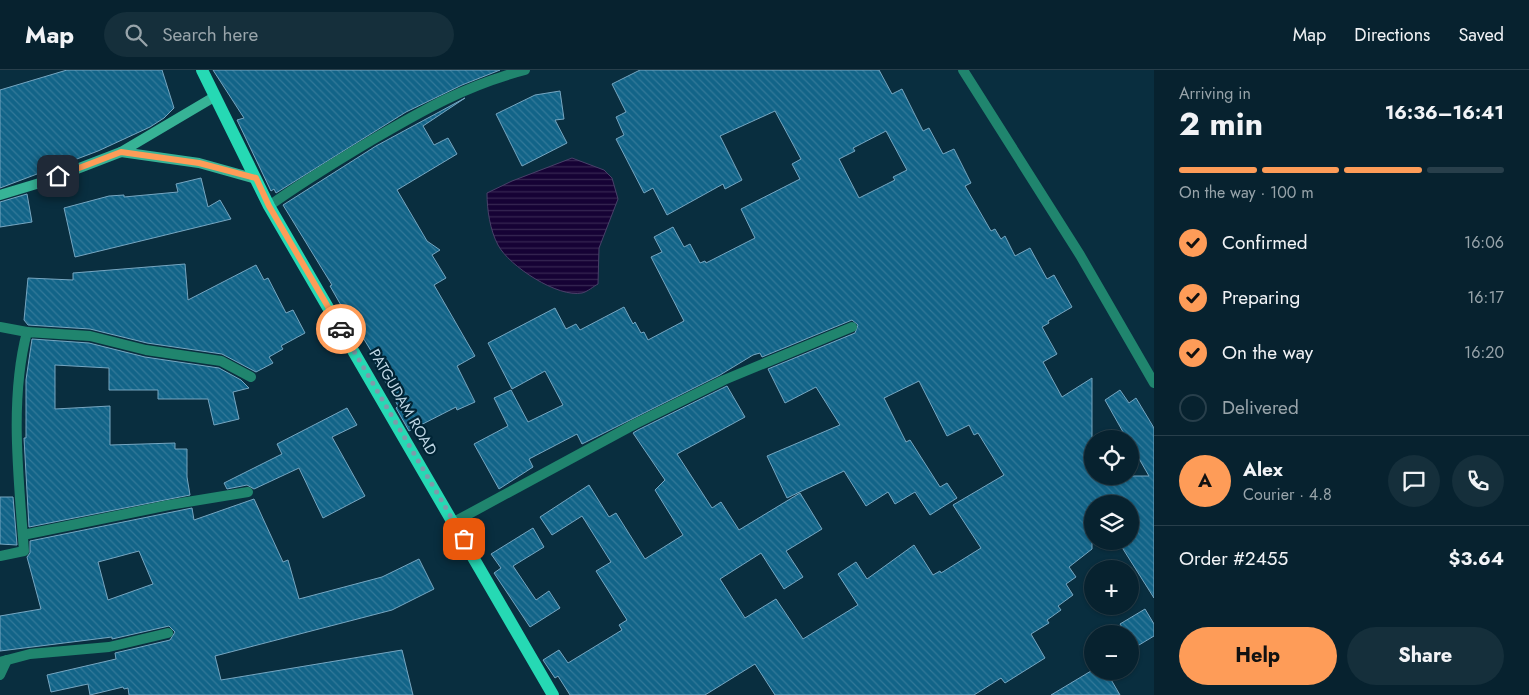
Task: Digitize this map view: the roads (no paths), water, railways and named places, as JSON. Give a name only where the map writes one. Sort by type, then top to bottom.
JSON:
[{"type":"main road","name":"PATGUDAM ROAD","points":[[202,70],[269,206],[553,695]]},
{"type":"street","points":[[269,206],[310,176],[437,102],[500,76],[525,70]]},
{"type":"street","points":[[963,70],[1080,255],[1154,383]]},
{"type":"street","points":[[0,195],[43,182],[121,152],[214,97]]},
{"type":"street","points":[[121,152],[199,163],[256,178]]},
{"type":"street","points":[[454,522],[636,424],[724,380],[852,327]]},
{"type":"street","points":[[0,328],[27,332],[90,336],[146,350],[221,360],[251,377]]},
{"type":"street","points":[[0,556],[24,551],[18,382],[21,356],[27,332]]},
{"type":"street","points":[[23,535],[169,505],[248,492]]},
{"type":"street","points":[[0,675],[3,661],[30,654],[109,647],[168,633]]}]
